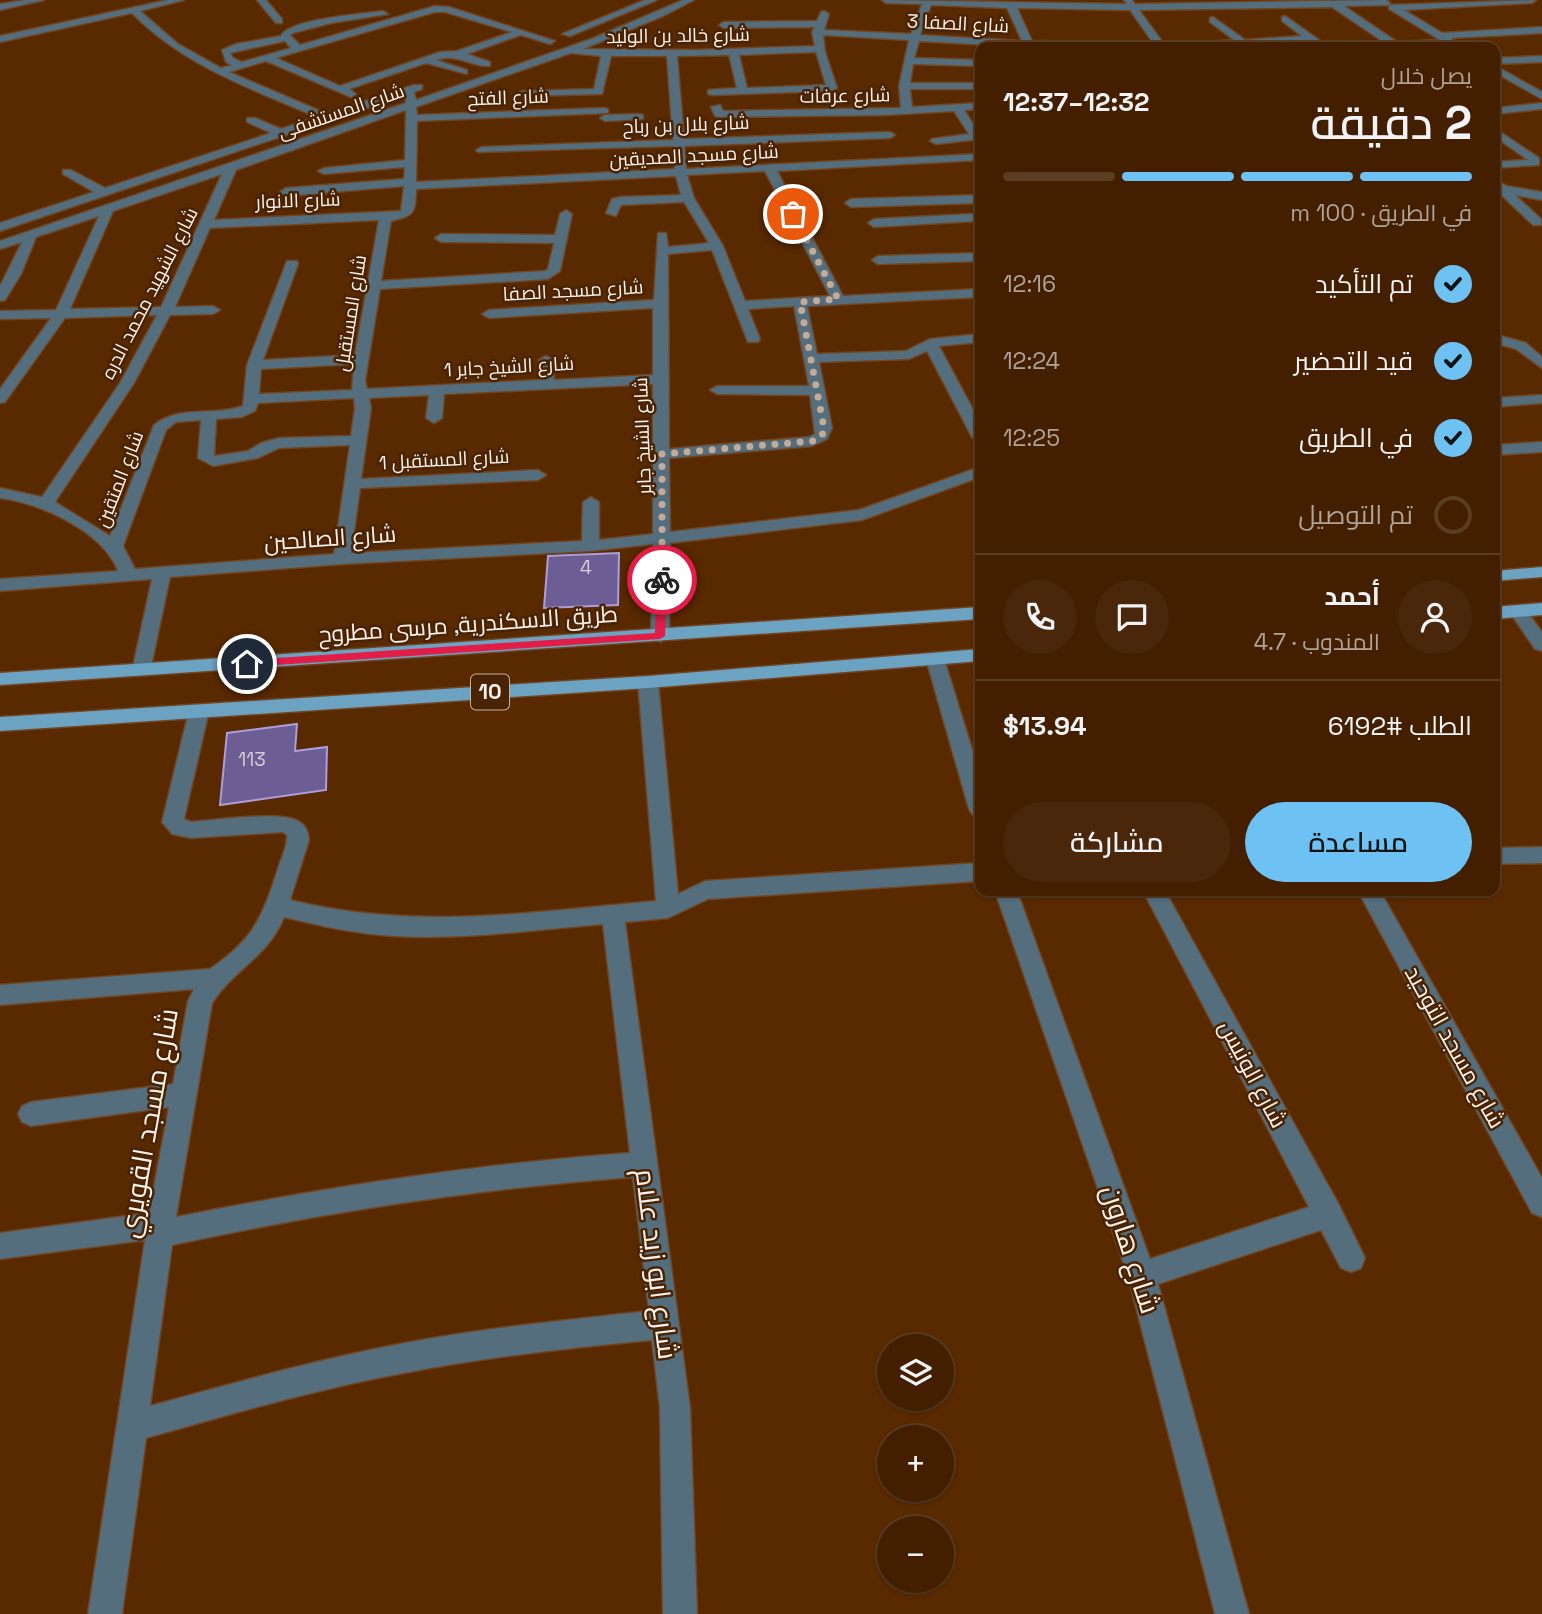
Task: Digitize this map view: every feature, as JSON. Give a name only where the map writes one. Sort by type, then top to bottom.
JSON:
[{"type":"main road","points":[[1500,576],[1542,572]]},
{"type":"main road","points":[[1500,612],[1542,609]]},
{"type":"main road","name":"طريق الاسكندرية, مرسى مطروح","points":[[0,679],[975,613]]},
{"type":"main road","name":"10","points":[[0,724],[648,682],[975,655]]},
{"type":"street","points":[[0,6],[40,0]]},
{"type":"street","points":[[261,0],[279,21]]},
{"type":"street","points":[[297,48],[285,35],[290,31],[331,20],[372,14],[443,9],[550,41],[653,0]]},
{"type":"street","name":"شارع المستشفى","points":[[0,245],[410,105],[527,79],[567,49],[690,0]]},
{"type":"street","points":[[886,0],[1011,6],[1387,4],[1532,0]]},
{"type":"street","points":[[0,39],[173,1]]},
{"type":"street","points":[[1498,2],[1516,13]]},
{"type":"street","points":[[907,111],[904,86],[908,61],[927,3]]},
{"type":"street","points":[[1131,4],[1158,42]]},
{"type":"street","points":[[1334,4],[1390,42]]},
{"type":"street","points":[[1387,4],[1450,42],[1542,30]]},
{"type":"street","points":[[1011,6],[1028,42]]},
{"type":"street","name":"شارع المستشفى","points":[[134,10],[165,39],[222,71],[327,118]]},
{"type":"street","points":[[222,71],[420,12]]},
{"type":"street","points":[[1285,19],[1317,42]]},
{"type":"street","points":[[1213,20],[1233,42]]},
{"type":"street","points":[[712,92],[832,88],[818,49],[820,23]]},
{"type":"street","name":"شارع الصفا 3","points":[[724,25],[820,23],[914,39],[975,43]]},
{"type":"street","points":[[1403,29],[1426,27]]},
{"type":"street","points":[[1370,30],[1392,29]]},
{"type":"street","points":[[458,54],[521,32]]},
{"type":"street","points":[[241,65],[229,60],[225,52],[236,47],[287,38]]},
{"type":"street","points":[[1269,42],[1312,38]]},
{"type":"street","name":"شارع خالد بن الوليد","points":[[550,41],[533,47],[607,53],[818,49]]},
{"type":"street","points":[[733,52],[743,91]]},
{"type":"street","points":[[515,131],[527,79],[598,92],[607,53]]},
{"type":"street","points":[[672,53],[681,174],[688,198],[717,246],[752,340]]},
{"type":"street","points":[[285,66],[270,72],[323,94],[341,89],[410,65],[427,60],[443,54],[458,54],[492,62],[445,78],[410,65]]},
{"type":"street","points":[[266,58],[372,103]]},
{"type":"street","points":[[1500,61],[1542,59]]},
{"type":"street","points":[[427,60],[463,72]]},
{"type":"street","points":[[908,61],[975,63]]},
{"type":"street","points":[[1500,72],[1542,96]]},
{"type":"street","points":[[379,76],[416,88]]},
{"type":"street","points":[[904,86],[975,86]]},
{"type":"street","name":"شارع المستشفى","points":[[0,227],[416,88]]},
{"type":"street","name":"شارع المستقبل","points":[[342,559],[363,401],[358,381],[361,359],[385,219],[408,212],[412,118],[410,105],[416,88]]},
{"type":"street","name":"شارع عرفات","points":[[716,107],[717,112],[723,114],[907,111],[975,106]]},
{"type":"street","points":[[1500,110],[1542,106]]},
{"type":"street","points":[[957,108],[975,135]]},
{"type":"street","name":"شارع الفتح","points":[[412,118],[515,131],[604,116],[639,117]]},
{"type":"street","points":[[251,120],[280,133]]},
{"type":"street","name":"شارع بلال بن رباح","points":[[482,149],[515,131],[678,141],[890,135]]},
{"type":"street","points":[[1500,135],[1535,160],[1535,163],[1531,164],[1500,165]]},
{"type":"street","points":[[936,141],[975,137]]},
{"type":"street","name":"شارع مسجد الصديقين","points":[[286,192],[975,157]]},
{"type":"street","points":[[324,171],[411,163]]},
{"type":"street","name":"شارع الشهيد محمد الدره","points":[[47,502],[127,383],[166,311],[208,224],[231,168]]},
{"type":"street","points":[[770,169],[838,299]]},
{"type":"street","points":[[67,172],[103,192]]},
{"type":"street","points":[[136,181],[156,193]]},
{"type":"street","points":[[1500,187],[1542,196]]},
{"type":"street","points":[[1500,189],[1536,222]]},
{"type":"street","points":[[612,213],[616,202],[621,201],[688,198]]},
{"type":"street","points":[[874,223],[974,223],[964,199]]},
{"type":"street","points":[[851,203],[975,199]]},
{"type":"street","points":[[3,391],[61,314],[108,209]]},
{"type":"street","points":[[374,285],[544,277],[554,271],[566,214]]},
{"type":"street","name":"شارع الانوار","points":[[208,224],[390,216]]},
{"type":"street","points":[[0,297],[14,274],[31,235]]},
{"type":"street","points":[[441,238],[561,239]]},
{"type":"street","name":"شارع الشيخ جابر","points":[[660,636],[663,539],[659,379],[661,244],[717,246]]},
{"type":"street","points":[[878,260],[975,257]]},
{"type":"street","points":[[252,399],[254,365],[292,264]]},
{"type":"street","points":[[740,306],[975,293]]},
{"type":"street","points":[[662,454],[813,441],[822,436],[824,428],[800,302]]},
{"type":"street","name":"شارع مسجد الصفا","points":[[489,314],[659,304]]},
{"type":"street","points":[[0,315],[214,310]]},
{"type":"street","points":[[811,358],[909,355],[930,343],[975,338]]},
{"type":"street","points":[[1500,340],[1521,346],[1542,364]]},
{"type":"street","points":[[930,343],[975,428]]},
{"type":"street","points":[[254,365],[361,359]]},
{"type":"street","points":[[546,360],[547,384]]},
{"type":"street","name":"شارع الشيخ جابر 1","points":[[252,399],[659,379]]},
{"type":"street","points":[[434,418],[437,389]]},
{"type":"street","points":[[717,390],[817,391]]},
{"type":"street","name":"شارع المتقين","points":[[129,576],[121,555],[114,547],[159,428],[170,419],[247,410],[252,399]]},
{"type":"street","points":[[1500,402],[1542,399]]},
{"type":"street","points":[[209,414],[206,458],[213,461],[252,455],[273,444],[358,440]]},
{"type":"street","points":[[1500,450],[1542,447]]},
{"type":"street","name":"شارع الصالحين","points":[[0,585],[342,559],[590,546],[663,539],[862,514],[975,474]]},
{"type":"street","name":"شارع المستقبل 1","points":[[352,484],[538,475]]},
{"type":"street","points":[[0,493],[25,495],[47,502],[114,547]]},
{"type":"street","points":[[590,546],[591,502]]},
{"type":"street","points":[[141,671],[162,574]]},
{"type":"street","points":[[1518,611],[1542,645]]},
{"type":"street","points":[[935,659],[975,792]]},
{"type":"street","points":[[648,682],[667,909]]},
{"type":"street","name":"شارع مسجد القويري","points":[[100,1613],[133,1426],[161,1230],[200,1002],[215,978],[239,961],[258,941],[272,920],[298,840],[297,832],[283,824],[191,830],[180,828],[173,822],[199,711]]},
{"type":"street","points":[[1500,856],[1542,855]]},
{"type":"street","points":[[277,906],[333,919],[394,927],[467,927],[667,909],[705,890],[975,872]]},
{"type":"street","name":"شارع هارون","points":[[1008,896],[1142,1276],[1232,1614]]},
{"type":"street","name":"شارع الونيس","points":[[1157,896],[1351,1258]]},
{"type":"street","name":"شارع مسجد التوحيد","points":[[1372,896],[1542,1204]]},
{"type":"street","name":"شارع ابو زيد علام","points":[[613,915],[675,1408],[680,1614]]},
{"type":"street","points":[[0,995],[215,978]]},
{"type":"street","points":[[31,1114],[184,1094]]},
{"type":"street","points":[[0,1246],[161,1230],[407,1188],[526,1173],[644,1164]]},
{"type":"street","points":[[1142,1276],[1329,1214]]},
{"type":"street","points":[[133,1426],[270,1388],[404,1358],[535,1337],[663,1324]]},
{"type":"building","points":[[619,553],[618,605],[544,608],[548,556]]},
{"type":"building","points":[[297,724],[295,751],[327,747],[326,790],[220,805],[227,733]]},
{"type":"way so far","points":[[662,580],[662,454],[813,441],[822,436],[824,428],[800,302],[838,299],[793,214]]},
{"type":"route","points":[[247,664],[660,636],[662,580]]}]
